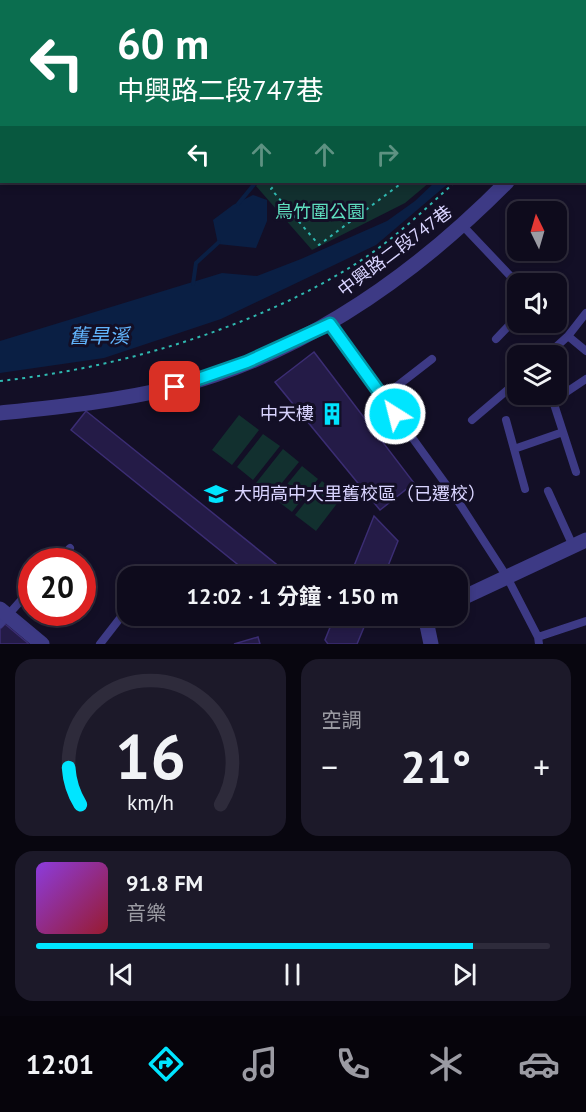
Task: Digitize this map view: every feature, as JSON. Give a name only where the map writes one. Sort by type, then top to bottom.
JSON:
[{"type":"street","name":"中興路二段747巷","points":[[0,413],[82,403],[175,387],[248,364],[330,324],[399,275],[463,225],[506,183]]},
{"type":"street","points":[[468,595],[579,543]]},
{"type":"street","points":[[2,616],[42,644]]},
{"type":"street","points":[[427,626],[431,644]]},
{"type":"lane","points":[[463,225],[508,273]]},
{"type":"lane","points":[[558,345],[586,313]]},
{"type":"lane","points":[[330,324],[458,501],[507,577],[538,641],[586,621]]},
{"type":"lane","points":[[496,339],[507,328]]},
{"type":"lane","points":[[568,336],[586,351]]},
{"type":"lane","points":[[383,397],[432,359]]},
{"type":"lane","points":[[576,472],[554,401],[586,379]]},
{"type":"lane","points":[[472,420],[507,390]]},
{"type":"lane","points":[[506,420],[525,489]]},
{"type":"lane","points":[[514,449],[563,432]]},
{"type":"lane","points":[[548,491],[579,543]]},
{"type":"lane","points":[[2,616],[18,601]]},
{"type":"lane","points":[[100,644],[117,622]]},
{"type":"path","points":[[270,183],[273,187],[271,189],[319,244],[402,183]]},
{"type":"path","points":[[273,187],[277,183]]},
{"type":"path","points":[[0,381],[99,366],[179,344],[274,306],[357,263],[420,215],[454,183]]},
{"type":"green space","name":"鳥竹圍公園","points":[[259,183],[429,183],[405,203],[312,250],[256,186]]},
{"type":"green space","points":[[239,415],[259,430],[232,465],[212,450]]},
{"type":"green space","points":[[263,434],[280,446],[253,480],[237,467]]},
{"type":"green space","points":[[283,449],[299,462],[272,495],[256,483]]},
{"type":"green space","points":[[302,466],[318,479],[292,512],[275,499]]},
{"type":"green space","points":[[322,481],[342,497],[316,531],[295,515]]},
{"type":"water","name":"舊旱溪","points":[[434,183],[449,183],[376,245],[221,319],[104,358],[0,373],[0,341],[222,273],[257,276],[387,221],[415,201]]},
{"type":"water","points":[[253,195],[267,200],[267,221],[256,248],[218,244],[213,220],[233,205]]},
{"type":"building","name":"中天樓","points":[[314,352],[414,483],[380,510],[275,382]]},
{"type":"building","points":[[86,411],[279,566],[240,566],[71,430]]},
{"type":"building","points":[[374,516],[398,541],[388,566],[354,566]]},
{"type":"building","points":[[5,624],[29,644],[0,644],[0,629]]},
{"type":"building","points":[[331,626],[364,626],[357,644],[328,644],[325,640]]},
{"type":"building","points":[[258,637],[260,644],[234,644]]},
{"type":"waterway","points":[[238,204],[255,183]]},
{"type":"waterway","points":[[193,284],[196,263],[219,242]]},
{"type":"place","name":"中天樓","points":[[332,414]]},
{"type":"place","name":"大明高中大里舊校區（已遷校）","points":[[216,494]]},
{"type":"route","points":[[175,387],[247,362],[330,324],[395,414]]}]
